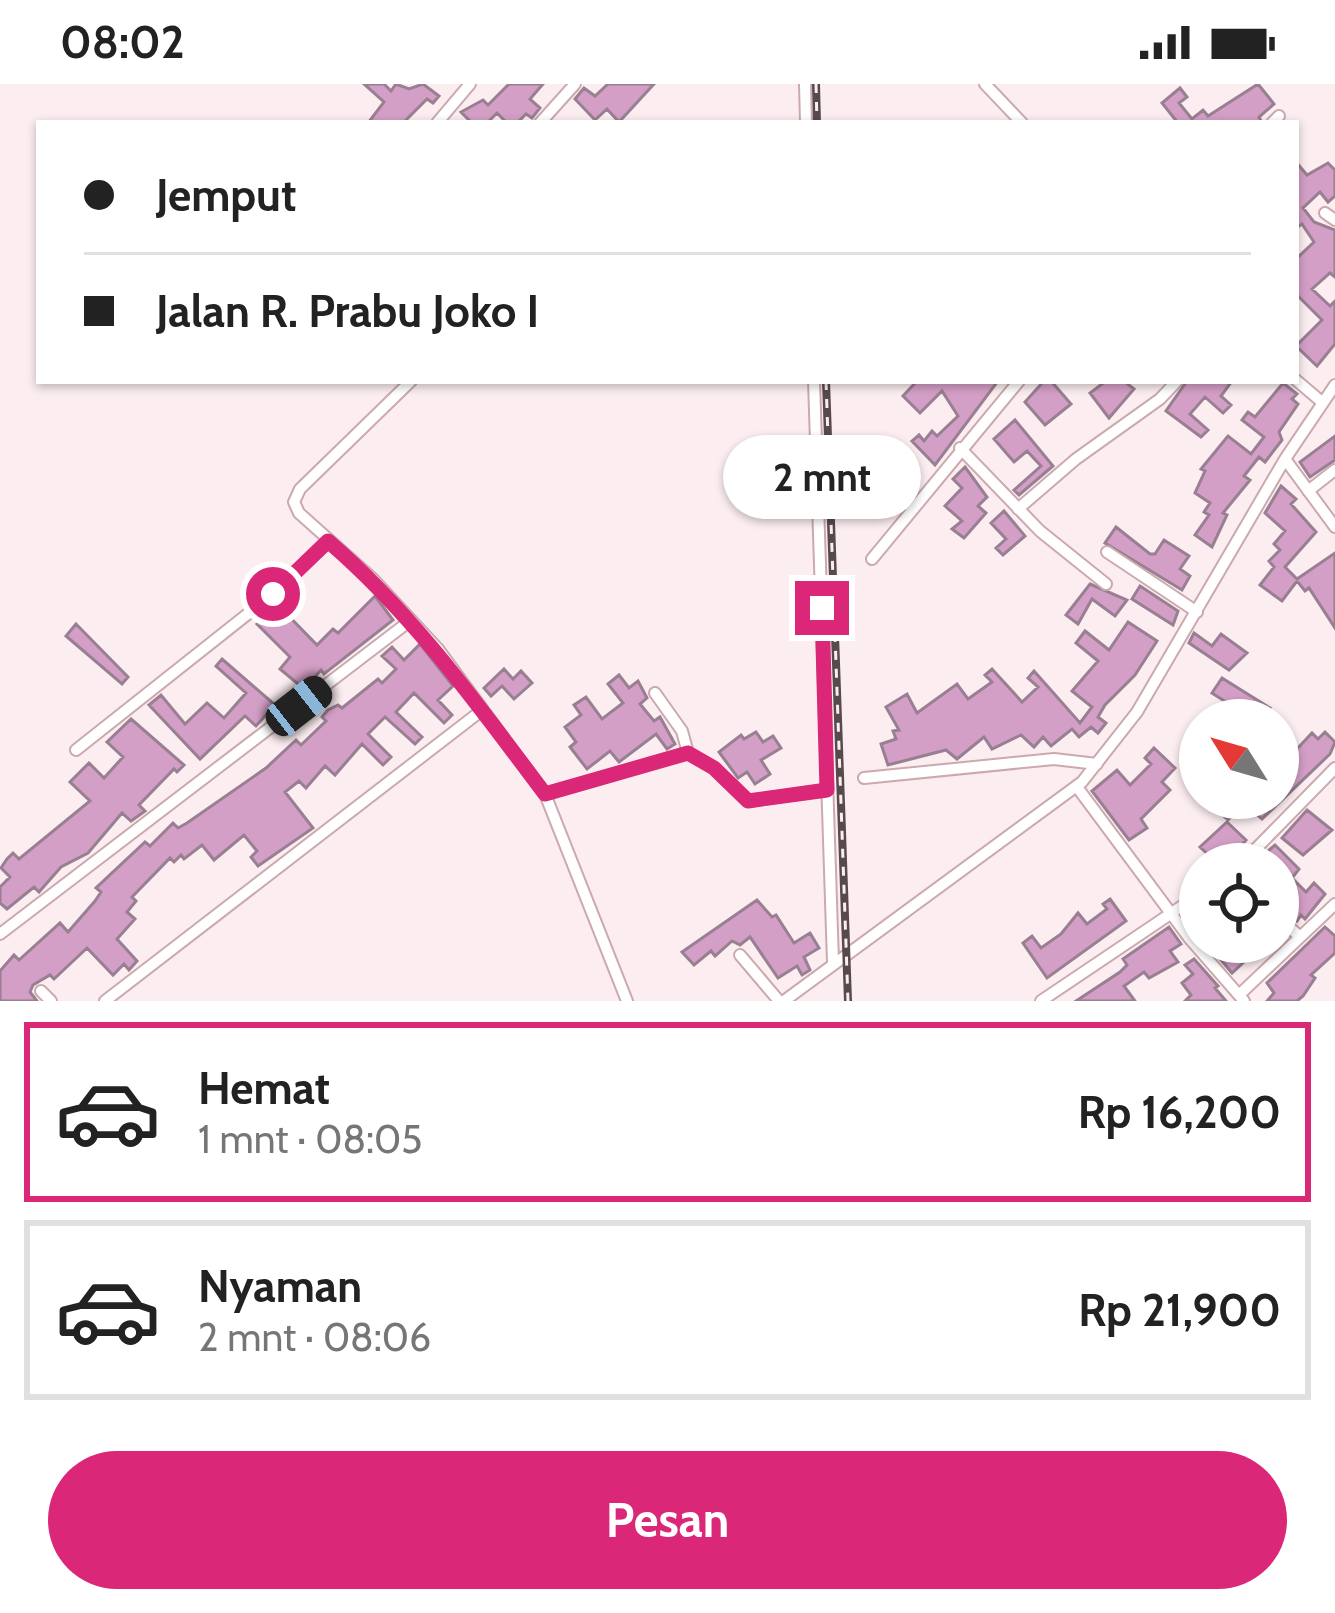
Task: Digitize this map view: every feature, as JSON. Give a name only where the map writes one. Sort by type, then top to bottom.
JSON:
[{"type":"street","points":[[440,120],[470,84]]},
{"type":"street","points":[[543,120],[575,84]]},
{"type":"street","points":[[805,84],[806,120]]},
{"type":"street","points":[[985,84],[1019,120]]},
{"type":"street","points":[[1299,383],[1323,403]]},
{"type":"street","points":[[408,384],[295,496],[299,513],[373,579],[438,649],[545,794],[627,1001]]},
{"type":"street","points":[[814,384],[833,962]]},
{"type":"street","points":[[872,559],[1016,384]]},
{"type":"street","points":[[1018,509],[1174,384]]},
{"type":"street","points":[[740,955],[782,1001],[1080,784],[1137,712],[1335,385]]},
{"type":"street","points":[[960,448],[1018,509],[1106,584]]},
{"type":"street","points":[[1288,463],[1335,527]]},
{"type":"street","points":[[1305,485],[1335,470]]},
{"type":"street","points":[[76,750],[273,594],[328,541]]},
{"type":"street","points":[[1107,552],[1197,612]]},
{"type":"street","points":[[0,934],[411,620]]},
{"type":"street","points":[[656,693],[682,731],[688,753],[714,768],[748,801],[827,790]]},
{"type":"street","points":[[105,1001],[481,711]]},
{"type":"street","points":[[545,794],[688,753]]},
{"type":"street","points":[[864,778],[1054,759],[1094,767]]},
{"type":"street","points":[[1262,843],[1335,768]]},
{"type":"street","points":[[1080,784],[1190,939],[1241,998],[1274,963]]},
{"type":"street","points":[[1299,936],[1335,904]]},
{"type":"street","points":[[1041,1001],[1179,909]]},
{"type":"street","points":[[41,991],[51,1001]]},
{"type":"building","points":[[364,84],[384,84],[391,91],[396,84],[409,89],[423,84],[439,96],[433,103],[427,99],[406,120],[370,120],[384,102]]},
{"type":"building","points":[[509,84],[543,84],[530,99],[540,108],[532,118],[526,114],[520,120],[504,120],[497,113],[490,120],[469,120],[461,112],[483,100],[488,105]]},
{"type":"building","points":[[608,84],[654,84],[621,120],[607,109],[595,120],[575,99],[584,88],[595,96]]},
{"type":"building","points":[[1258,84],[1274,104],[1260,120],[1176,120],[1162,103],[1180,88],[1187,97],[1179,103],[1192,119],[1203,110],[1208,116]]},
{"type":"building","points":[[1328,163],[1335,170],[1335,196],[1328,202],[1320,192],[1303,208],[1314,222],[1335,230],[1335,277],[1330,273],[1312,289],[1330,306],[1335,301],[1335,344],[1317,366],[1299,349],[1299,343],[1322,320],[1299,297],[1299,256],[1314,242],[1299,226],[1299,166],[1307,175]]},
{"type":"building","points":[[914,384],[996,384],[935,465],[912,441],[919,435],[924,441],[932,431],[937,436],[958,416],[942,391],[920,413],[903,396]]},
{"type":"building","points":[[1041,384],[1054,384],[1071,404],[1045,425],[1025,402]]},
{"type":"building","points":[[1102,384],[1128,384],[1134,389],[1109,418],[1090,393]]},
{"type":"building","points":[[1185,384],[1230,384],[1221,396],[1231,405],[1223,413],[1205,397],[1190,414],[1208,430],[1201,437],[1166,411]]},
{"type":"building","points":[[1282,384],[1297,394],[1292,399],[1298,404],[1279,432],[1282,440],[1265,462],[1259,457],[1244,476],[1250,480],[1223,513],[1227,515],[1212,547],[1195,535],[1209,515],[1204,512],[1210,503],[1195,493],[1205,471],[1201,469],[1228,436],[1251,454],[1264,437],[1242,420],[1248,412],[1255,417]]},
{"type":"building","points":[[1015,420],[1053,466],[1019,495],[1014,490],[1041,466],[1027,451],[1014,462],[994,439]]},
{"type":"building","points":[[1335,436],[1335,460],[1310,477],[1300,462]]},
{"type":"building","points":[[965,467],[987,497],[978,506],[986,513],[964,538],[952,529],[962,521],[945,506],[962,488],[953,479]]},
{"type":"building","points":[[1281,486],[1296,499],[1291,504],[1316,532],[1285,567],[1297,579],[1335,553],[1335,628],[1309,588],[1305,591],[1297,581],[1282,601],[1260,585],[1274,567],[1269,561],[1280,550],[1274,544],[1285,531],[1265,513]]},
{"type":"building","points":[[1004,511],[1025,536],[1003,555],[996,548],[1006,539],[991,523]]},
{"type":"building","points":[[1116,527],[1150,554],[1164,540],[1189,556],[1180,569],[1190,576],[1182,590],[1105,543]]},
{"type":"building","points":[[1090,584],[1127,600],[1115,616],[1092,599],[1078,624],[1066,615]]},
{"type":"building","points":[[1140,586],[1178,611],[1173,625],[1132,599]]},
{"type":"building","points":[[375,596],[393,620],[324,674],[321,670],[304,689],[280,669],[290,657],[257,624],[278,605],[317,645],[333,629],[338,633]]},
{"type":"building","points":[[1128,622],[1157,641],[1135,675],[1105,705],[1098,717],[1106,723],[1098,733],[1091,727],[1079,737],[1072,729],[1051,746],[1043,737],[1034,747],[1021,735],[992,749],[984,737],[957,759],[946,750],[888,765],[881,744],[896,739],[893,731],[899,730],[886,707],[907,694],[917,713],[957,684],[968,699],[992,682],[985,675],[992,669],[1022,702],[1038,687],[1028,678],[1034,671],[1080,723],[1092,707],[1072,691],[1098,661],[1076,643],[1085,631],[1109,650]]},
{"type":"building","points":[[76,624],[128,677],[122,684],[66,636]]},
{"type":"building","points":[[1194,633],[1212,646],[1221,634],[1247,653],[1229,670],[1189,643]]},
{"type":"building","points":[[420,644],[453,686],[438,700],[452,715],[444,723],[414,693],[396,712],[422,737],[415,744],[385,717],[368,734],[391,757],[383,765],[362,744],[335,775],[325,766],[306,788],[299,781],[285,792],[313,828],[258,866],[251,857],[257,851],[244,835],[214,860],[202,845],[184,859],[181,855],[174,862],[170,858],[132,897],[136,901],[127,912],[135,919],[117,939],[137,961],[129,970],[124,964],[113,975],[87,948],[54,979],[50,975],[33,985],[30,992],[37,1001],[0,1001],[0,971],[14,955],[19,960],[60,923],[68,932],[101,892],[96,888],[145,842],[150,846],[173,823],[178,828],[187,823],[266,768],[296,740],[301,745],[326,721],[322,717],[328,710],[342,708],[378,679],[382,683],[396,669],[382,656],[392,647],[404,660]]},
{"type":"building","points":[[222,659],[275,705],[256,726],[245,716],[200,759],[149,705],[161,695],[185,724],[207,703],[224,718],[246,693],[216,666]]},
{"type":"building","points":[[504,669],[513,679],[521,671],[532,683],[514,699],[502,686],[491,696],[484,688]]},
{"type":"building","points":[[619,675],[629,688],[638,681],[647,698],[640,704],[654,721],[660,717],[675,744],[667,749],[656,734],[619,762],[610,751],[587,769],[570,747],[576,742],[565,727],[581,715],[574,705],[586,697],[602,719],[623,703],[608,684]]},
{"type":"building","points":[[1222,678],[1256,699],[1221,699],[1212,693]]},
{"type":"building","points":[[131,719],[184,765],[177,772],[174,769],[139,805],[145,811],[131,821],[122,813],[88,853],[61,867],[39,892],[34,887],[7,909],[0,903],[0,887],[10,877],[1,868],[13,853],[19,859],[90,801],[70,782],[89,763],[104,778],[123,757],[107,742]]},
{"type":"building","points":[[756,732],[763,742],[773,736],[781,748],[761,760],[770,774],[755,784],[747,772],[738,778],[719,752],[741,735],[744,739]]},
{"type":"building","points":[[1325,732],[1335,742],[1330,754],[1299,784],[1299,747],[1312,733],[1318,739]]},
{"type":"building","points":[[1154,748],[1175,768],[1162,782],[1170,790],[1141,819],[1147,828],[1129,840],[1092,791],[1117,770],[1130,785],[1151,764],[1145,758]]},
{"type":"building","points":[[1307,810],[1332,830],[1303,855],[1299,843],[1282,838]]},
{"type":"building","points":[[1227,822],[1246,840],[1244,843],[1204,843]]},
{"type":"building","points":[[1314,883],[1325,894],[1305,919],[1299,918],[1299,885],[1306,892]]},
{"type":"building","points":[[1110,899],[1126,921],[1047,978],[1023,943],[1032,936],[1041,948],[1078,913],[1087,924],[1107,909],[1103,904]]},
{"type":"building","points":[[757,900],[772,917],[776,915],[794,943],[810,933],[819,948],[804,957],[810,970],[802,975],[797,966],[778,978],[750,937],[740,945],[732,941],[715,956],[711,951],[694,965],[682,952]]},
{"type":"building","points":[[1169,927],[1179,941],[1170,951],[1178,962],[1149,978],[1144,972],[1124,986],[1135,1001],[1076,1001],[1120,972],[1127,965],[1123,959]]},
{"type":"building","points":[[1325,927],[1335,936],[1335,953],[1311,975],[1315,978],[1303,996],[1297,1001],[1267,1001],[1274,993],[1267,983],[1288,963],[1299,963],[1299,952]]},
{"type":"building","points":[[1198,963],[1226,1001],[1185,1001],[1191,995],[1182,983],[1193,974],[1185,965]]},
{"type":"building","points":[[1224,963],[1243,963],[1232,973]]},
{"type":"railway","points":[[816,84],[817,120]]},
{"type":"railway","points":[[826,384],[848,1001]]},
{"type":"route","points":[[273,594],[328,541],[373,579],[438,649],[545,794],[688,753],[714,768],[748,801],[827,790],[822,608]]}]
